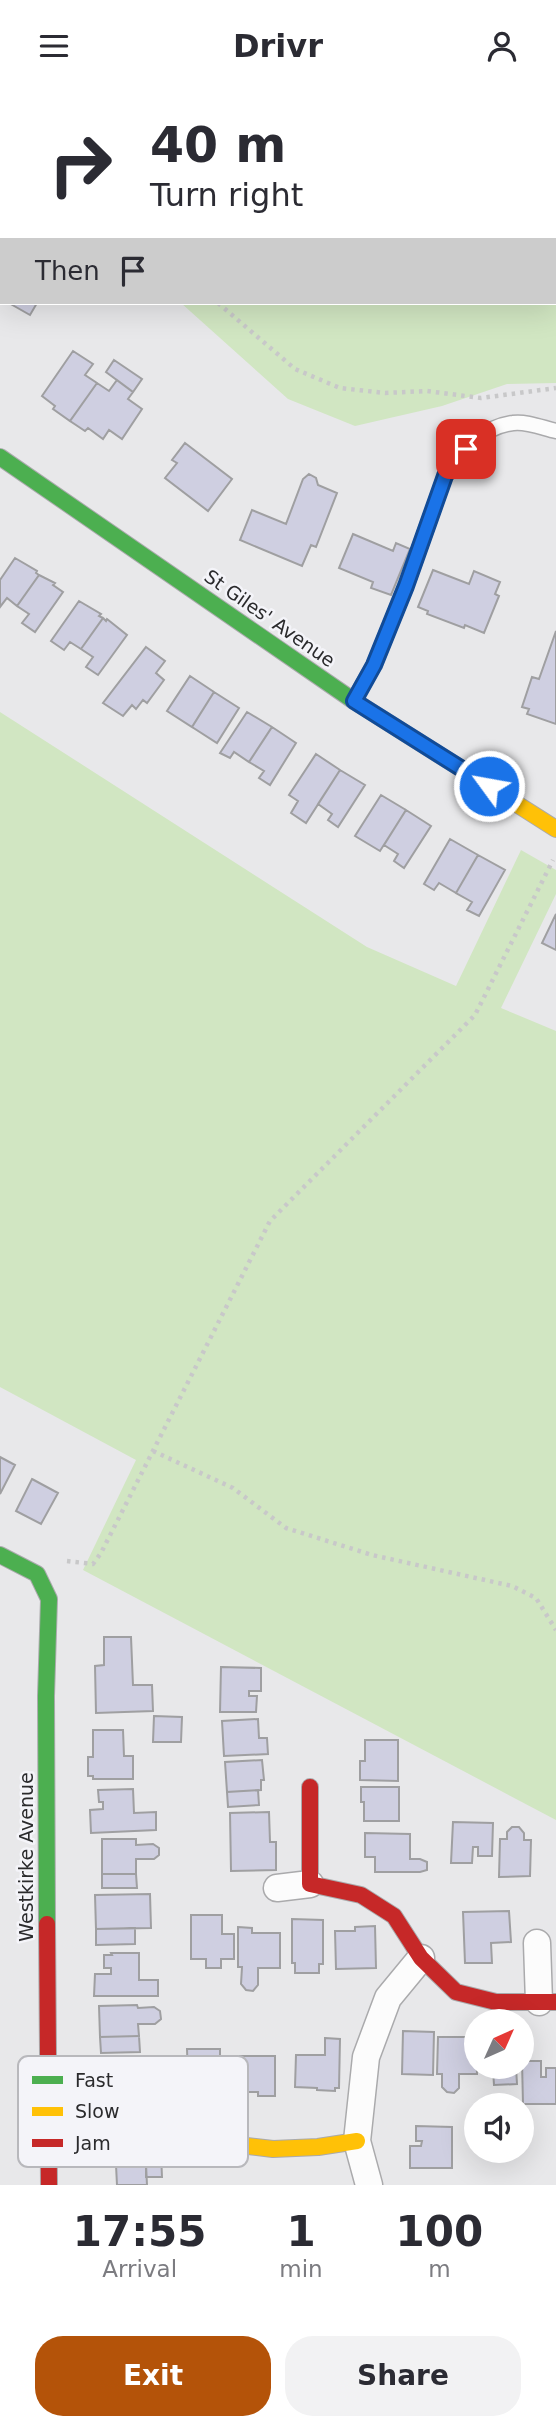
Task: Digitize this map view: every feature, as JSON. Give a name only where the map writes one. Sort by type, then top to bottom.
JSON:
[{"type":"street","name":"St Giles' Avenue","points":[[0,457],[354,701],[556,829]]},
{"type":"street","points":[[0,1555],[37,1574]]},
{"type":"street","name":"Westkirke Avenue","points":[[37,1574],[49,1599],[46,1696],[48,2056]]},
{"type":"street","points":[[310,1787],[310,1884]]},
{"type":"street","points":[[277,1888],[310,1884],[361,1895],[394,1916],[421,1958],[456,1992],[496,2002],[547,2002],[537,1943]]},
{"type":"street","points":[[369,2185],[356,2141],[366,2057],[388,1999],[421,1958]]},
{"type":"street","points":[[248,2146],[273,2149],[318,2147],[356,2141]]},
{"type":"street","name":"Westkirke Avenue","points":[[49,2167],[49,2185]]},
{"type":"lane","points":[[354,701],[374,665],[406,586],[445,476],[454,461],[482,433],[494,427],[515,422],[556,432]]},
{"type":"path","points":[[220,305],[295,369],[340,388],[385,393],[427,391],[481,398],[556,388]]},
{"type":"path","points":[[37,1574],[56,1559],[93,1564],[101,1553],[270,1221],[475,1015],[549,866],[556,857]]},
{"type":"path","points":[[153,1451],[233,1488],[286,1528],[372,1555],[512,1586],[536,1598],[556,1630]]},
{"type":"green space","points":[[183,305],[556,305],[556,383],[507,384],[442,406],[355,426],[288,399]]},
{"type":"green space","points":[[0,712],[367,947],[456,986],[521,850],[556,870],[556,894],[501,1008],[556,1031],[556,1820],[83,1570],[136,1460],[0,1387]]},
{"type":"building","points":[[12,305],[36,305],[30,315]]},
{"type":"building","points":[[73,351],[93,364],[85,375],[97,383],[70,421],[53,409],[55,406],[42,396]]},
{"type":"building","points":[[114,360],[142,379],[133,392],[106,372]]},
{"type":"building","points":[[117,380],[133,392],[128,399],[142,409],[122,439],[109,430],[103,439],[88,428],[85,431],[70,421],[97,383],[109,391]]},
{"type":"building","points":[[185,443],[232,479],[208,511],[165,478],[177,463],[172,460]]},
{"type":"building","points":[[309,474],[316,478],[318,485],[337,493],[316,547],[311,545],[302,566],[240,540],[252,510],[286,524],[303,479]]},
{"type":"building","points":[[353,534],[393,551],[396,543],[410,549],[391,595],[371,588],[373,582],[339,568]]},
{"type":"building","points":[[15,558],[37,571],[39,575],[17,606],[7,598],[0,607],[0,580]]},
{"type":"building","points":[[433,570],[469,584],[474,571],[500,582],[495,594],[499,596],[484,633],[427,614],[428,611],[418,607]]},
{"type":"building","points":[[39,575],[55,583],[53,585],[63,592],[35,632],[22,623],[29,614],[17,606]]},
{"type":"building","points":[[79,601],[101,614],[99,616],[103,618],[81,649],[70,642],[64,650],[51,641]]},
{"type":"building","points":[[103,618],[127,635],[98,675],[86,667],[93,657],[81,649]]},
{"type":"building","points":[[556,631],[556,724],[527,714],[529,709],[522,707],[532,677],[539,679]]},
{"type":"building","points":[[146,647],[165,661],[156,673],[164,680],[147,703],[143,700],[136,709],[132,705],[123,716],[103,703]]},
{"type":"building","points":[[190,676],[214,692],[192,727],[167,711]]},
{"type":"building","points":[[214,692],[239,708],[217,743],[192,727]]},
{"type":"building","points":[[247,712],[272,727],[249,762],[234,752],[230,758],[220,753]]},
{"type":"building","points":[[272,727],[296,743],[270,785],[259,778],[264,771],[249,762]]},
{"type":"building","points":[[316,754],[340,770],[306,823],[291,813],[298,801],[289,795]]},
{"type":"building","points":[[340,770],[365,785],[338,827],[328,820],[332,814],[318,804]]},
{"type":"building","points":[[381,795],[406,810],[380,851],[355,836]]},
{"type":"building","points":[[406,810],[431,826],[404,868],[394,861],[398,854],[384,845]]},
{"type":"building","points":[[450,839],[478,855],[456,893],[439,883],[434,890],[424,884]]},
{"type":"building","points":[[478,855],[505,870],[479,916],[467,910],[472,902],[456,893]]},
{"type":"building","points":[[556,914],[556,950],[542,943]]},
{"type":"building","points":[[0,1457],[15,1465],[0,1494]]},
{"type":"building","points":[[32,1479],[58,1493],[41,1524],[16,1511]]},
{"type":"building","points":[[104,1637],[131,1637],[133,1685],[152,1685],[153,1711],[96,1713],[95,1666],[104,1665]]},
{"type":"building","points":[[221,1667],[261,1668],[261,1691],[249,1691],[249,1696],[257,1696],[256,1712],[220,1712]]},
{"type":"building","points":[[154,1716],[182,1717],[181,1742],[153,1742]]},
{"type":"building","points":[[258,1719],[259,1738],[267,1738],[268,1754],[224,1756],[222,1721]]},
{"type":"building","points":[[93,1730],[123,1730],[124,1756],[133,1756],[133,1779],[93,1779],[93,1776],[88,1776],[88,1757],[93,1757]]},
{"type":"building","points":[[365,1740],[398,1740],[398,1781],[360,1780],[360,1761],[365,1761]]},
{"type":"building","points":[[262,1760],[264,1780],[261,1780],[261,1790],[227,1792],[225,1762]]},
{"type":"building","points":[[361,1787],[399,1787],[399,1821],[364,1821]]},
{"type":"building","points":[[133,1789],[134,1813],[156,1812],[156,1830],[91,1833],[90,1810],[103,1809],[98,1790]]},
{"type":"building","points":[[258,1790],[259,1805],[228,1807],[227,1792]]},
{"type":"building","points":[[269,1812],[270,1842],[276,1842],[276,1870],[231,1871],[230,1813]]},
{"type":"building","points":[[453,1822],[493,1823],[492,1856],[478,1856],[478,1847],[473,1847],[472,1863],[451,1863]]},
{"type":"building","points":[[512,1827],[519,1827],[524,1833],[524,1840],[531,1840],[530,1876],[499,1877],[500,1839],[507,1839],[507,1832]]},
{"type":"building","points":[[365,1833],[410,1834],[410,1859],[427,1862],[427,1870],[375,1872],[375,1857],[365,1857]]},
{"type":"building","points":[[102,1839],[136,1839],[136,1845],[153,1844],[159,1848],[159,1855],[154,1859],[136,1859],[136,1874],[102,1874]]},
{"type":"building","points":[[102,1874],[136,1874],[137,1888],[102,1888]]},
{"type":"building","points":[[150,1894],[151,1928],[96,1929],[95,1895]]},
{"type":"building","points":[[509,1911],[511,1942],[491,1943],[492,1963],[465,1963],[463,1912]]},
{"type":"building","points":[[191,1915],[222,1915],[222,1934],[234,1934],[234,1959],[221,1959],[221,1968],[206,1968],[206,1959],[191,1959]]},
{"type":"building","points":[[292,1919],[323,1920],[323,1964],[319,1964],[319,1973],[295,1973],[295,1963],[292,1963]]},
{"type":"building","points":[[375,1926],[376,1968],[336,1969],[335,1931],[355,1931],[355,1927]]},
{"type":"building","points":[[238,1927],[252,1928],[252,1933],[280,1933],[280,1968],[258,1968],[258,1985],[253,1991],[246,1990],[241,1984],[242,1967],[238,1967]]},
{"type":"building","points":[[135,1928],[135,1944],[96,1945],[96,1929]]},
{"type":"building","points":[[111,1953],[139,1953],[139,1980],[158,1980],[158,1996],[94,1996],[95,1974],[111,1974],[111,1968],[104,1968],[104,1955],[112,1955]]},
{"type":"building","points":[[137,2005],[138,2008],[154,2007],[160,2011],[161,2019],[155,2024],[138,2024],[139,2036],[100,2037],[99,2006]]},
{"type":"building","points":[[403,2031],[434,2032],[433,2075],[402,2074]]},
{"type":"building","points":[[139,2036],[140,2052],[101,2053],[100,2037]]},
{"type":"building","points":[[438,2037],[464,2037],[464,2074],[459,2074],[459,2088],[454,2093],[447,2092],[442,2087],[442,2074],[437,2074]]},
{"type":"building","points":[[325,2038],[340,2039],[339,2088],[335,2088],[335,2091],[295,2087],[296,2055],[325,2055]]},
{"type":"building","points":[[187,2049],[220,2049],[220,2056],[187,2056]]},
{"type":"building","points":[[248,2056],[275,2056],[275,2096],[258,2096],[258,2092],[248,2092]]},
{"type":"building","points":[[534,2061],[541,2061],[541,2077],[546,2077],[546,2068],[556,2068],[556,2104],[534,2104],[534,2093],[523,2093],[522,2079],[534,2079]]},
{"type":"building","points":[[494,2079],[517,2079],[517,2084],[494,2085]]},
{"type":"building","points":[[416,2126],[452,2127],[452,2168],[410,2168],[410,2146],[421,2146],[422,2141],[416,2141]]},
{"type":"building","points":[[116,2167],[146,2167],[147,2185],[117,2185]]},
{"type":"building","points":[[146,2167],[162,2167],[162,2177],[146,2177]]},
{"type":"traffic: fast","points":[[0,457],[354,701],[465,771]]},
{"type":"traffic: fast","points":[[0,1555],[37,1574],[49,1599],[46,1696],[47,1924]]},
{"type":"traffic: slow","points":[[465,771],[556,829]]},
{"type":"traffic: slow","points":[[248,2146],[273,2149],[318,2147],[357,2141]]},
{"type":"traffic: jam","points":[[310,1787],[310,1884],[361,1895],[394,1916],[421,1958],[456,1992],[496,2002],[556,2002]]},
{"type":"traffic: jam","points":[[47,1924],[48,2056]]},
{"type":"traffic: jam","points":[[49,2167],[49,2185]]},
{"type":"route","points":[[466,449],[454,461],[445,476],[406,586],[374,665],[354,701],[489,786]]}]
